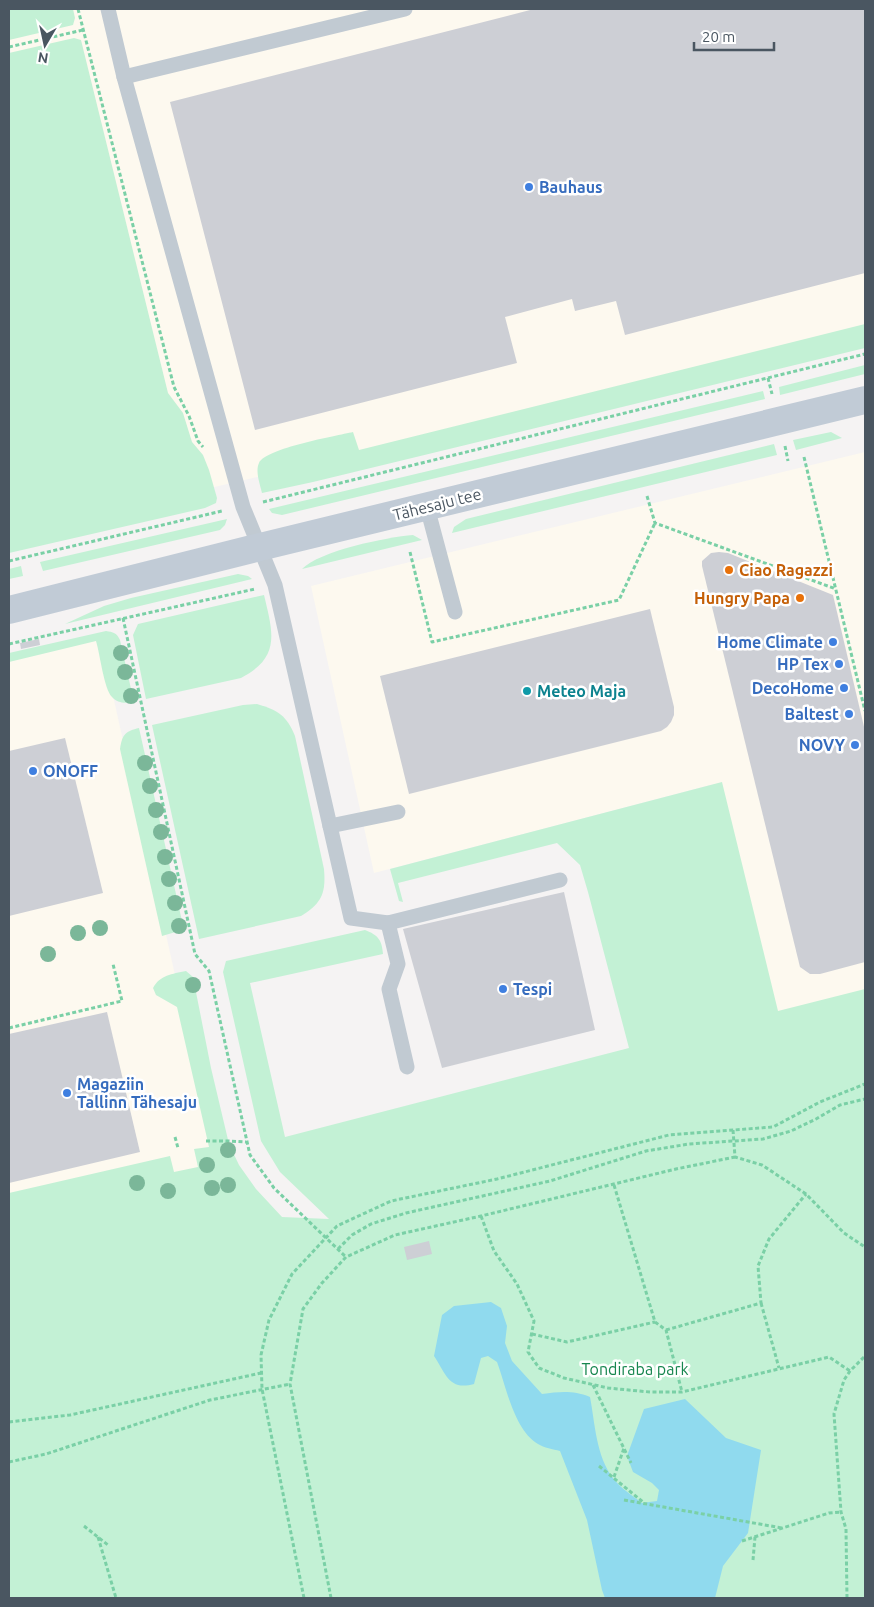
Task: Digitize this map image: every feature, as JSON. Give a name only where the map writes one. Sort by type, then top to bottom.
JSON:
[{"type":"street","name":"Tähesaju tee","points":[[9,610],[865,400]]},
{"type":"lane","points":[[108,9],[124,77],[243,507],[275,585],[351,918],[388,923],[560,880]]},
{"type":"lane","points":[[124,77],[405,9]]},
{"type":"lane","points":[[427,507],[455,612]]},
{"type":"lane","points":[[330,826],[398,812]]},
{"type":"lane","points":[[388,923],[398,964],[389,989],[407,1067]]},
{"type":"path","points":[[78,9],[174,387],[189,416],[198,441],[207,452]]},
{"type":"path","points":[[9,47],[83,30]]},
{"type":"path","points":[[9,561],[243,507],[865,354]]},
{"type":"path","points":[[804,457],[865,711]]},
{"type":"path","points":[[410,552],[432,642],[619,600],[655,523],[648,496]]},
{"type":"path","points":[[655,523],[836,589]]},
{"type":"path","points":[[9,644],[275,585]]},
{"type":"path","points":[[123,618],[195,954],[209,971],[250,1156],[274,1188],[346,1257]]},
{"type":"path","points":[[9,1028],[122,1001],[113,964]]},
{"type":"path","points":[[304,1598],[262,1389],[260,1373],[261,1355],[269,1320],[292,1274],[337,1226],[391,1201],[496,1179],[669,1134],[773,1127],[820,1102],[865,1084]]},
{"type":"path","points":[[338,1249],[352,1235],[371,1224],[406,1213],[550,1181],[646,1151],[689,1144],[764,1139],[791,1131],[840,1105],[865,1098]]},
{"type":"path","points":[[733,1130],[735,1157]]},
{"type":"path","points":[[175,1137],[178,1148]]},
{"type":"path","points":[[206,1141],[230,1140],[246,1142]]},
{"type":"path","points":[[331,1598],[290,1384],[303,1309],[322,1283],[346,1257],[395,1235],[735,1157],[762,1165],[806,1194],[844,1233],[865,1246]]},
{"type":"path","points":[[614,1185],[654,1322],[666,1330],[682,1392]]},
{"type":"path","points":[[779,1368],[761,1303],[758,1266],[769,1239],[806,1194]]},
{"type":"path","points":[[480,1216],[494,1251],[517,1284],[534,1321],[528,1352],[540,1368],[564,1378],[593,1385],[650,1392],[682,1392],[829,1357],[850,1371]]},
{"type":"path","points":[[666,1330],[761,1303]]},
{"type":"path","points":[[532,1334],[567,1342],[654,1322]]},
{"type":"path","points":[[847,1598],[846,1529],[841,1512],[834,1414],[844,1380],[865,1356]]},
{"type":"path","points":[[9,1422],[70,1415],[260,1373]]},
{"type":"path","points":[[9,1462],[46,1454],[210,1400],[290,1384]]},
{"type":"path","points":[[593,1385],[631,1463]]},
{"type":"path","points":[[614,1477],[624,1447]]},
{"type":"path","points":[[599,1466],[644,1504]]},
{"type":"path","points":[[624,1500],[782,1528]]},
{"type":"path","points":[[742,1541],[829,1513],[841,1512]]},
{"type":"path","points":[[84,1526],[108,1545]]},
{"type":"path","points":[[98,1537],[116,1598]]},
{"type":"path","points":[[753,1560],[755,1537]]},
{"type":"shaded area","name":"Bauhaus","points":[[9,9],[865,9],[865,328],[355,454],[112,511],[9,43]]},
{"type":"shaded area","points":[[865,452],[865,998],[776,1020],[714,784],[374,873],[311,586]]},
{"type":"shaded area","points":[[100,637],[228,1214],[9,1272],[9,659]]},
{"type":"green space","points":[[9,9],[73,9],[75,18],[73,25],[9,40]]},
{"type":"green space","points":[[74,38],[81,40],[168,393],[183,413],[192,442],[203,455],[217,498],[216,503],[205,508],[9,553],[9,53]]},
{"type":"green space","points":[[865,324],[865,348],[262,493],[258,474],[259,463],[274,452],[302,443],[353,432],[359,450]]},
{"type":"green space","points":[[865,365],[865,374],[780,395],[779,387]]},
{"type":"green space","points":[[763,391],[765,399],[282,515],[272,513],[269,509]]},
{"type":"green space","points":[[831,432],[842,438],[796,450],[793,440]]},
{"type":"green space","points":[[774,444],[777,455],[452,533],[454,527],[466,519]]},
{"type":"green space","points":[[227,519],[225,525],[220,530],[43,571],[40,562]]},
{"type":"green space","points":[[413,535],[422,540],[302,569],[323,556],[354,546]]},
{"type":"green space","points":[[21,566],[23,576],[9,579],[9,569]]},
{"type":"green space","points":[[238,574],[252,579],[65,624],[104,606],[131,598]]},
{"type":"green space","points":[[264,595],[270,621],[271,643],[263,662],[254,670],[241,678],[146,699],[133,635],[138,624]]},
{"type":"green space","points":[[106,631],[114,633],[120,640],[134,702],[119,702],[109,693],[96,641],[9,662],[9,653]]},
{"type":"green space","points":[[257,704],[276,711],[281,715],[289,723],[295,736],[324,869],[323,891],[314,907],[301,916],[199,939],[152,725],[243,705]]},
{"type":"green space","points":[[139,728],[182,921],[179,931],[162,936],[120,749],[125,734]]},
{"type":"green space","name":"Tondiraba park","points":[[722,782],[778,1011],[865,989],[865,1598],[9,1598],[9,1193],[170,1156],[174,1172],[198,1167],[194,1149],[209,1147],[177,1007],[156,995],[153,988],[159,980],[186,971],[193,977],[211,1068],[229,1144],[239,1165],[256,1189],[282,1217],[329,1219],[280,1172],[261,1141],[223,972],[226,961],[365,930],[376,936],[382,945],[383,954],[250,983],[285,1137],[629,1048],[580,865],[557,843],[398,883],[403,902],[399,901],[390,869]]},
{"type":"water","points":[[491,1302],[501,1308],[507,1326],[505,1343],[512,1361],[542,1394],[572,1392],[590,1397],[597,1439],[607,1469],[619,1485],[642,1503],[657,1501],[659,1490],[652,1483],[633,1472],[627,1456],[644,1409],[685,1399],[726,1438],[761,1450],[748,1533],[723,1566],[715,1598],[605,1598],[587,1520],[560,1451],[538,1444],[523,1429],[512,1407],[497,1362],[488,1356],[481,1358],[474,1384],[466,1386],[454,1383],[449,1379],[434,1356],[442,1315],[454,1306]]},
{"type":"building","name":"Bauhaus","points":[[534,9],[865,9],[865,273],[625,335],[616,301],[575,311],[572,299],[505,317],[517,363],[255,430],[170,102]]},
{"type":"building","points":[[711,553],[728,553],[833,595],[865,731],[865,962],[820,974],[810,974],[800,967],[702,566],[702,561]]},
{"type":"building","name":"Meteo Maja","points":[[650,609],[674,707],[674,715],[667,727],[661,731],[409,794],[380,676]]},
{"type":"building","points":[[39,639],[40,645],[21,649],[20,643]]},
{"type":"building","points":[[65,738],[103,893],[9,916],[9,751]]},
{"type":"building","name":"Tespi","points":[[564,892],[595,1030],[442,1068],[403,929]]},
{"type":"building","name":"Magaziin Tallinn Tähesaju","points":[[107,1012],[140,1152],[9,1183],[9,1034]]},
{"type":"building","points":[[429,1241],[432,1254],[407,1260],[404,1247]]},
{"type":"place","name":"Bauhaus","points":[[529,187]]},
{"type":"place","name":"Ciao Ragazzi","points":[[729,570]]},
{"type":"place","name":"Hungry Papa","points":[[800,598]]},
{"type":"place","name":"Home Climate","points":[[833,642]]},
{"type":"place","name":"HP Tex","points":[[839,664]]},
{"type":"place","name":"DecoHome","points":[[844,688]]},
{"type":"place","name":"Meteo Maja","points":[[527,691]]},
{"type":"place","name":"Baltest","points":[[849,714]]},
{"type":"place","name":"NOVY","points":[[855,745]]},
{"type":"place","name":"ONOFF","points":[[33,771]]},
{"type":"place","name":"Tespi","points":[[503,989]]},
{"type":"place","name":"Magaziin Tallinn Tähesaju","points":[[67,1093]]}]
